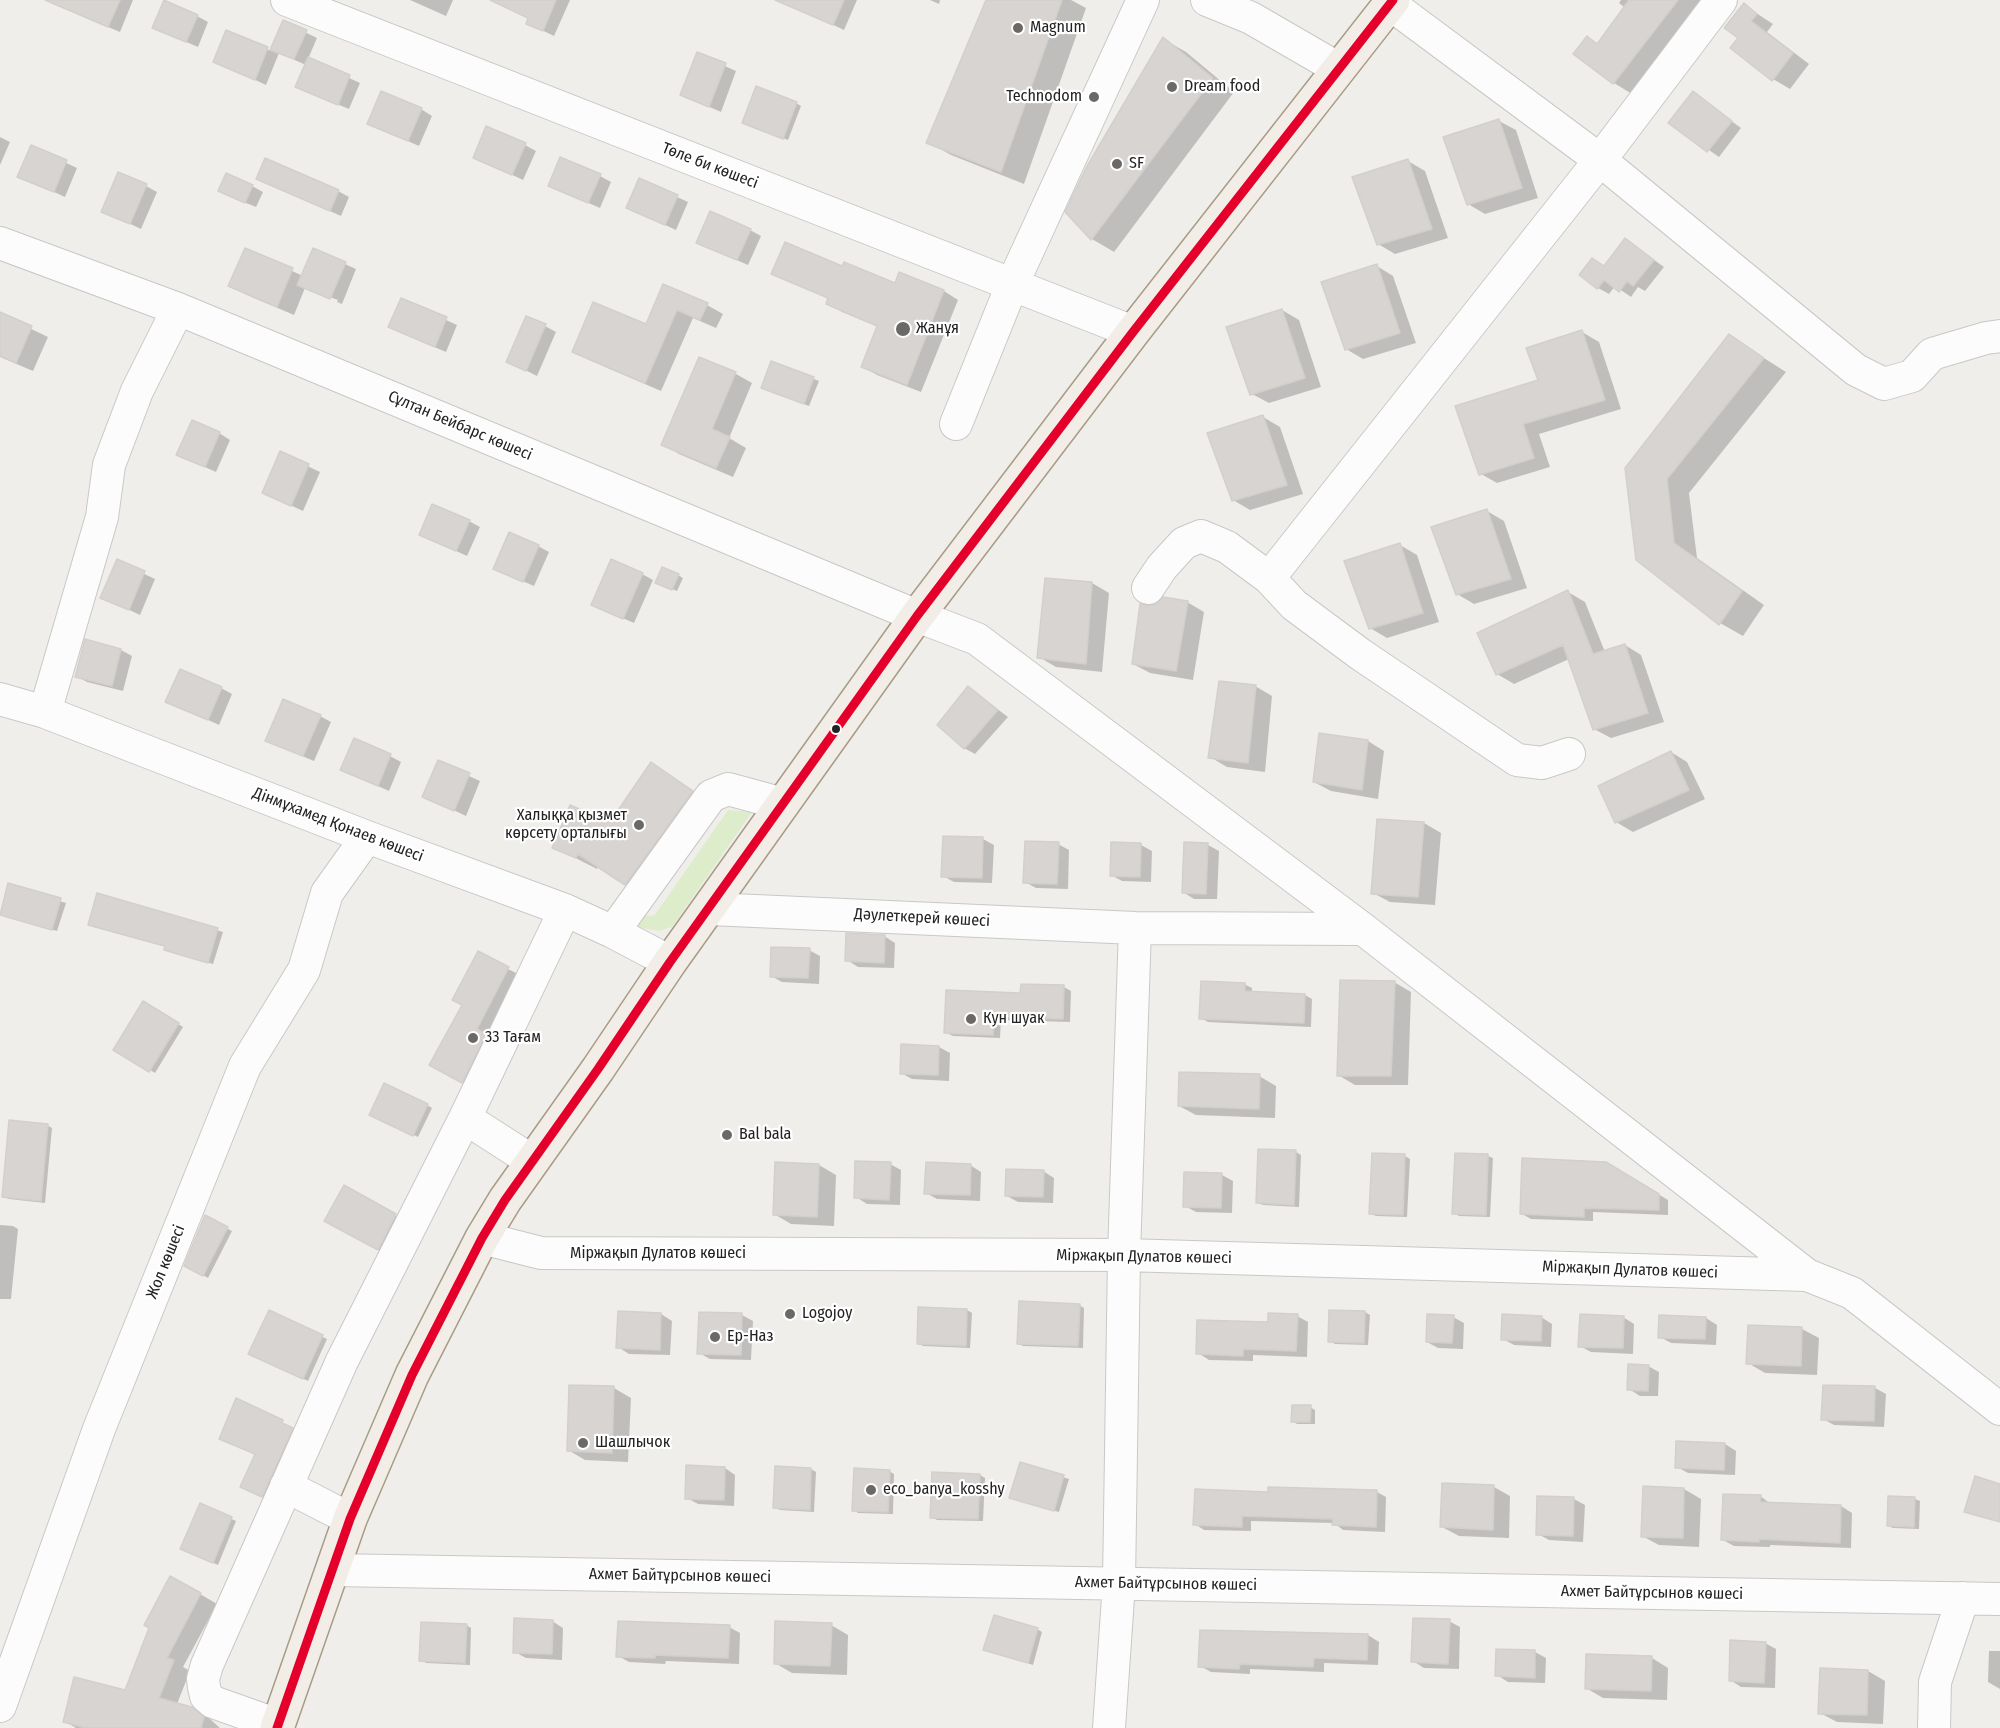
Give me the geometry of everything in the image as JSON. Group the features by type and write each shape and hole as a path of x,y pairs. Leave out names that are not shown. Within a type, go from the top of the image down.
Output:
{"main road":[{"path":"278,1727 350,1519 410,1380 482,1238 505,1200 670,962 917,616 1133,332 1391,2"}],"street":[{"name":"Төле би көшесі","path":"287,0 1133,332"},
{"path":"956,424 1012,285 1143,0"},
{"path":"1207,0 1258,9 1339,69"},
{"path":"1269,578 1600,160 1721,0"},
{"path":"1391,2 1600,160 1856,370 1884,384 1912,376 1932,354 2000,336"},
{"name":"Сұлтан Бейбарс көшесі","path":"0,243 177,309 977,639 1363,929 1807,1275"},
{"path":"45,712 102,517 109,465 137,391 177,309"},
{"path":"1148,588 1162,567 1184,543 1201,536 1227,547 1269,578 1294,606 1517,760 1542,763 1569,754"},
{"name":"Дінмұхамед Қонаев көшесі","path":"0,699 45,712 367,837 565,910 670,962"},
{"path":"613,932 711,796 728,789 783,804"},
{"name":"Жол көшесі","path":"0,1706 99,1430 245,1066 304,970 327,893 367,837"},
{"name":"Дәулеткерей көшесі","path":"710,909 1135,928 1363,929"},
{"path":"278,1727 213,1702 206,1696 203,1679 207,1665 342,1361 465,1118 565,910"},
{"path":"1109,1728 1119,1583 1124,1255 1135,928"},
{"path":"465,1118 532,1161"},
{"name":"Міржақып Дулатов көшесі","path":"482,1238 541,1253 1124,1255 1807,1275"},
{"path":"1807,1275 1852,1293 2000,1409"},
{"path":"286,1486 350,1519"},
{"name":"Ахмет Байтұрсынов көшесі","path":"332,1570 2000,1599"},
{"path":"1934,1728 1935,1682 1963,1598"}],"green space":[{"path":"728,810 752,812 672,927 659,931 630,926 637,915 654,916"}],"building":[{"path":"45,0 120,0 108,27"},
{"path":"164,0 198,15 186,42 152,28"},
{"path":"490,0 556,0 543,31 526,24 528,18"},
{"path":"775,0 844,0 833,25"},
{"path":"986,0 1062,0 1001,172 926,143"},
{"path":"1629,0 1678,0 1613,84 1573,54 1587,36 1597,44"},
{"path":"1744,3 1757,14 1751,21 1793,53 1772,81 1730,48 1738,38 1724,28"},
{"path":"283,20 307,30 294,59 270,50"},
{"path":"226,30 268,47 255,80 213,62"},
{"path":"1163,37 1213,78 1091,240 1065,212 1086,168"},
{"path":"697,52 726,63 709,107 680,95"},
{"path":"308,57 350,75 338,105 295,87"},
{"path":"756,86 797,102 783,139 742,123"},
{"path":"381,91 422,108 408,141 367,124"},
{"path":"1693,91 1732,121 1707,152 1668,123"},
{"path":"1499,119 1522,188 1467,205 1443,137"},
{"path":"486,126 526,143 512,175 473,158"},
{"path":"31,145 67,160 54,192 17,177"},
{"path":"560,157 601,174 588,203 548,186"},
{"path":"265,158 339,190 330,211 256,179"},
{"path":"1408,159 1432,229 1377,245 1352,177"},
{"path":"118,172 147,184 130,224 101,212"},
{"path":"226,173 253,185 245,203 218,191"},
{"path":"639,178 678,195 665,225 626,208"},
{"path":"710,211 751,229 737,260 696,243"},
{"path":"1625,238 1654,260 1633,286 1627,281 1619,292 1604,280 1597,289 1579,275 1592,258 1604,266"},
{"path":"785,242 842,266 844,262 895,283 899,272 944,290 907,385 861,367 877,326 826,304 828,298 771,274"},
{"path":"245,248 293,268 277,307 228,286"},
{"path":"313,248 346,262 330,299 297,285"},
{"path":"1377,264 1400,333 1345,350 1321,282"},
{"path":"663,284 708,303 700,320 677,310 645,383 572,352 593,302 646,324"},
{"path":"401,298 447,317 435,347 388,327"},
{"path":"1282,309 1305,378 1250,395 1226,327"},
{"path":"0,312 32,326 16,363 0,356"},
{"path":"526,316 546,324 526,371 506,362"},
{"path":"1582,330 1605,400 1523,424 1534,458 1479,475 1455,406 1538,380 1526,348"},
{"path":"1729,334 1764,358 1667,479 1674,543 1742,591 1719,625 1636,560 1625,468"},
{"path":"699,357 736,372 712,429 730,437 716,468 661,445"},
{"path":"771,361 814,377 804,404 761,388"},
{"path":"1263,415 1287,485 1232,501 1207,433"},
{"path":"192,420 220,432 205,467 176,455"},
{"path":"280,451 309,464 291,506 262,493"},
{"path":"432,504 470,520 456,551 419,535"},
{"path":"1487,509 1511,579 1456,595 1431,527"},
{"path":"509,532 539,545 523,582 493,569"},
{"path":"1400,543 1423,613 1369,629 1344,561"},
{"path":"117,559 145,571 129,610 100,598"},
{"path":"611,559 643,573 623,619 591,605"},
{"path":"662,567 679,574 672,590 655,583"},
{"path":"1045,578 1092,582 1086,664 1037,658"},
{"path":"1568,590 1593,654 1625,644 1648,713 1593,730 1563,645 1496,675 1477,633"},
{"path":"1163,597 1188,601 1176,671 1132,664 1140,604 1147,606 1155,604"},
{"path":"85,639 121,649 112,686 75,677"},
{"path":"180,669 222,687 208,720 165,702"},
{"path":"1219,681 1256,685 1248,763 1208,758"},
{"path":"968,686 998,710 964,749 937,725"},
{"path":"283,699 321,715 303,756 265,741"},
{"path":"1319,733 1368,740 1362,790 1313,782"},
{"path":"354,738 391,754 378,786 340,770"},
{"path":"1671,751 1689,790 1615,823 1598,786"},
{"path":"438,760 470,773 454,811 422,797"},
{"name":"Халыққа қызмет көрсету орталығы","path":"651,762 693,791 625,885 578,854 576,858 552,848 570,805 610,822"},
{"path":"1377,819 1424,822 1418,897 1371,894"},
{"path":"943,836 983,837 982,878 941,877"},
{"path":"1025,841 1059,842 1057,884 1023,883"},
{"path":"1111,842 1141,843 1140,877 1110,876"},
{"path":"1184,842 1208,843 1206,894 1182,893"},
{"path":"8,883 61,898 52,930 0,915"},
{"path":"97,893 218,928 208,963 164,950 165,946 88,925"},
{"path":"846,933 885,935 884,963 845,961"},
{"path":"771,947 810,948 808,978 770,977"},
{"path":"478,951 509,967 477,1029 486,1034 462,1083 429,1065 462,1005 452,1000"},
{"path":"1340,980 1395,981 1391,1076 1337,1076"},
{"path":"1201,981 1245,983 1245,991 1305,994 1304,1023 1199,1019"},
{"path":"1021,984 1064,985 1063,1019 994,1017 993,1035 944,1033 946,990 1020,993"},
{"path":"143,1001 179,1023 149,1072 113,1050"},
{"path":"901,1044 939,1046 938,1075 900,1074"},
{"path":"1179,1072 1260,1074 1259,1109 1178,1106"},
{"path":"384,1083 428,1104 413,1136 369,1115"},
{"path":"9,1120 48,1124 41,1201 2,1197"},
{"path":"1258,1149 1296,1150 1294,1205 1256,1203"},
{"path":"1372,1153 1405,1154 1403,1215 1369,1214"},
{"path":"1455,1153 1488,1154 1486,1215 1452,1214"},
{"path":"1522,1158 1606,1162 1659,1194 1659,1210 1584,1208 1584,1217 1520,1214"},
{"path":"855,1161 891,1162 889,1200 854,1198"},
{"path":"775,1162 819,1164 817,1217 773,1215"},
{"path":"926,1162 971,1164 970,1195 924,1194"},
{"path":"1006,1169 1044,1170 1043,1197 1005,1196"},
{"path":"1184,1172 1222,1173 1221,1208 1183,1207"},
{"path":"344,1185 396,1214 378,1250 324,1221"},
{"path":"205,1215 228,1227 203,1276 184,1266"},
{"path":"1019,1301 1080,1304 1078,1346 1017,1344"},
{"path":"918,1307 967,1309 966,1346 917,1344"},
{"path":"269,1310 323,1335 303,1379 248,1354"},
{"path":"1329,1310 1365,1311 1364,1343 1328,1342"},
{"path":"618,1311 661,1313 660,1350 616,1348"},
{"path":"699,1312 742,1313 741,1355 697,1354"},
{"path":"1268,1313 1298,1314 1296,1351 1243,1349 1243,1356 1196,1354 1197,1320 1268,1322"},
{"path":"1427,1314 1454,1315 1452,1343 1426,1342"},
{"path":"1502,1314 1542,1316 1541,1341 1501,1340"},
{"path":"1580,1314 1624,1316 1623,1348 1578,1347"},
{"path":"1659,1315 1706,1317 1705,1339 1658,1338"},
{"path":"1748,1325 1802,1327 1801,1366 1746,1364"},
{"path":"1628,1364 1649,1365 1648,1391 1627,1390"},
{"path":"569,1385 614,1386 612,1453 567,1451"},
{"path":"1823,1385 1875,1386 1874,1421 1821,1420"},
{"path":"236,1398 283,1420 282,1423 293,1428 262,1497 240,1487 255,1454 219,1439"},
{"path":"1292,1405 1311,1405 1310,1422 1291,1422"},
{"path":"1676,1441 1725,1443 1724,1470 1675,1468"},
{"path":"1020,1462 1064,1475 1054,1511 1009,1498"},
{"path":"686,1465 725,1467 724,1500 685,1499"},
{"path":"775,1466 811,1468 810,1510 773,1508"},
{"name":"eco_banya_kosshy","path":"854,1468 890,1470 888,1512 852,1511"},
{"path":"932,1472 980,1474 978,1519 930,1518"},
{"path":"1975,1476 2000,1484 2000,1522 1964,1512"},
{"path":"1442,1483 1494,1485 1493,1530 1440,1527"},
{"path":"1643,1486 1684,1488 1683,1538 1641,1537"},
{"path":"1268,1487 1377,1490 1376,1527 1332,1525 1333,1519 1242,1516 1242,1527 1193,1525 1195,1489 1268,1492"},
{"path":"1723,1494 1761,1495 1760,1502 1841,1505 1840,1543 1759,1539 1759,1542 1721,1540"},
{"path":"1537,1496 1574,1497 1573,1536 1536,1535"},
{"path":"1888,1496 1915,1497 1914,1527 1887,1526"},
{"path":"200,1503 232,1517 213,1563 180,1549"},
{"path":"170,1576 201,1593 167,1658 174,1660 159,1698 192,1707 204,1717 201,1728 86,1728 63,1722 74,1677 125,1690 149,1628 144,1625"},
{"path":"994,1615 1038,1628 1028,1663 983,1650"},
{"path":"514,1618 553,1620 552,1654 513,1653"},
{"path":"1413,1618 1450,1619 1448,1664 1411,1662"},
{"path":"618,1621 730,1625 728,1658 655,1655 655,1658 616,1657"},
{"path":"775,1621 832,1623 830,1666 774,1664"},
{"path":"421,1622 467,1624 465,1663 419,1661"},
{"path":"1200,1630 1368,1634 1367,1660 1314,1658 1313,1667 1240,1664 1239,1669 1198,1667"},
{"path":"1730,1640 1766,1642 1764,1683 1729,1681"},
{"path":"1496,1649 1535,1650 1535,1678 1495,1676"},
{"path":"1586,1654 1652,1656 1651,1691 1585,1689"},
{"path":"1820,1668 1868,1670 1867,1715 1818,1714"}],"transit line":[{"path":"277,1728 350,1519 412,1375 482,1238 505,1200 670,962 917,616 1133,332 1393,0"}],"place":[{"name":"Magnum","path":"1018,28"},
{"name":"Dream food","path":"1172,87"},
{"name":"Technodom","path":"1094,97"},
{"name":"SF","path":"1117,164"},
{"name":"Жанұя","path":"903,329"},
{"name":"Халыққа қызмет көрсету орталығы","path":"639,825"},
{"name":"Кун шуак","path":"971,1019"},
{"name":"33 Тағам","path":"473,1038"},
{"name":"Bal bala","path":"727,1135"},
{"name":"Logojoy","path":"790,1314"},
{"name":"Ер-Наз","path":"715,1337"},
{"name":"Шашлычок","path":"583,1443"},
{"name":"eco_banya_kosshy","path":"871,1490"}]}
